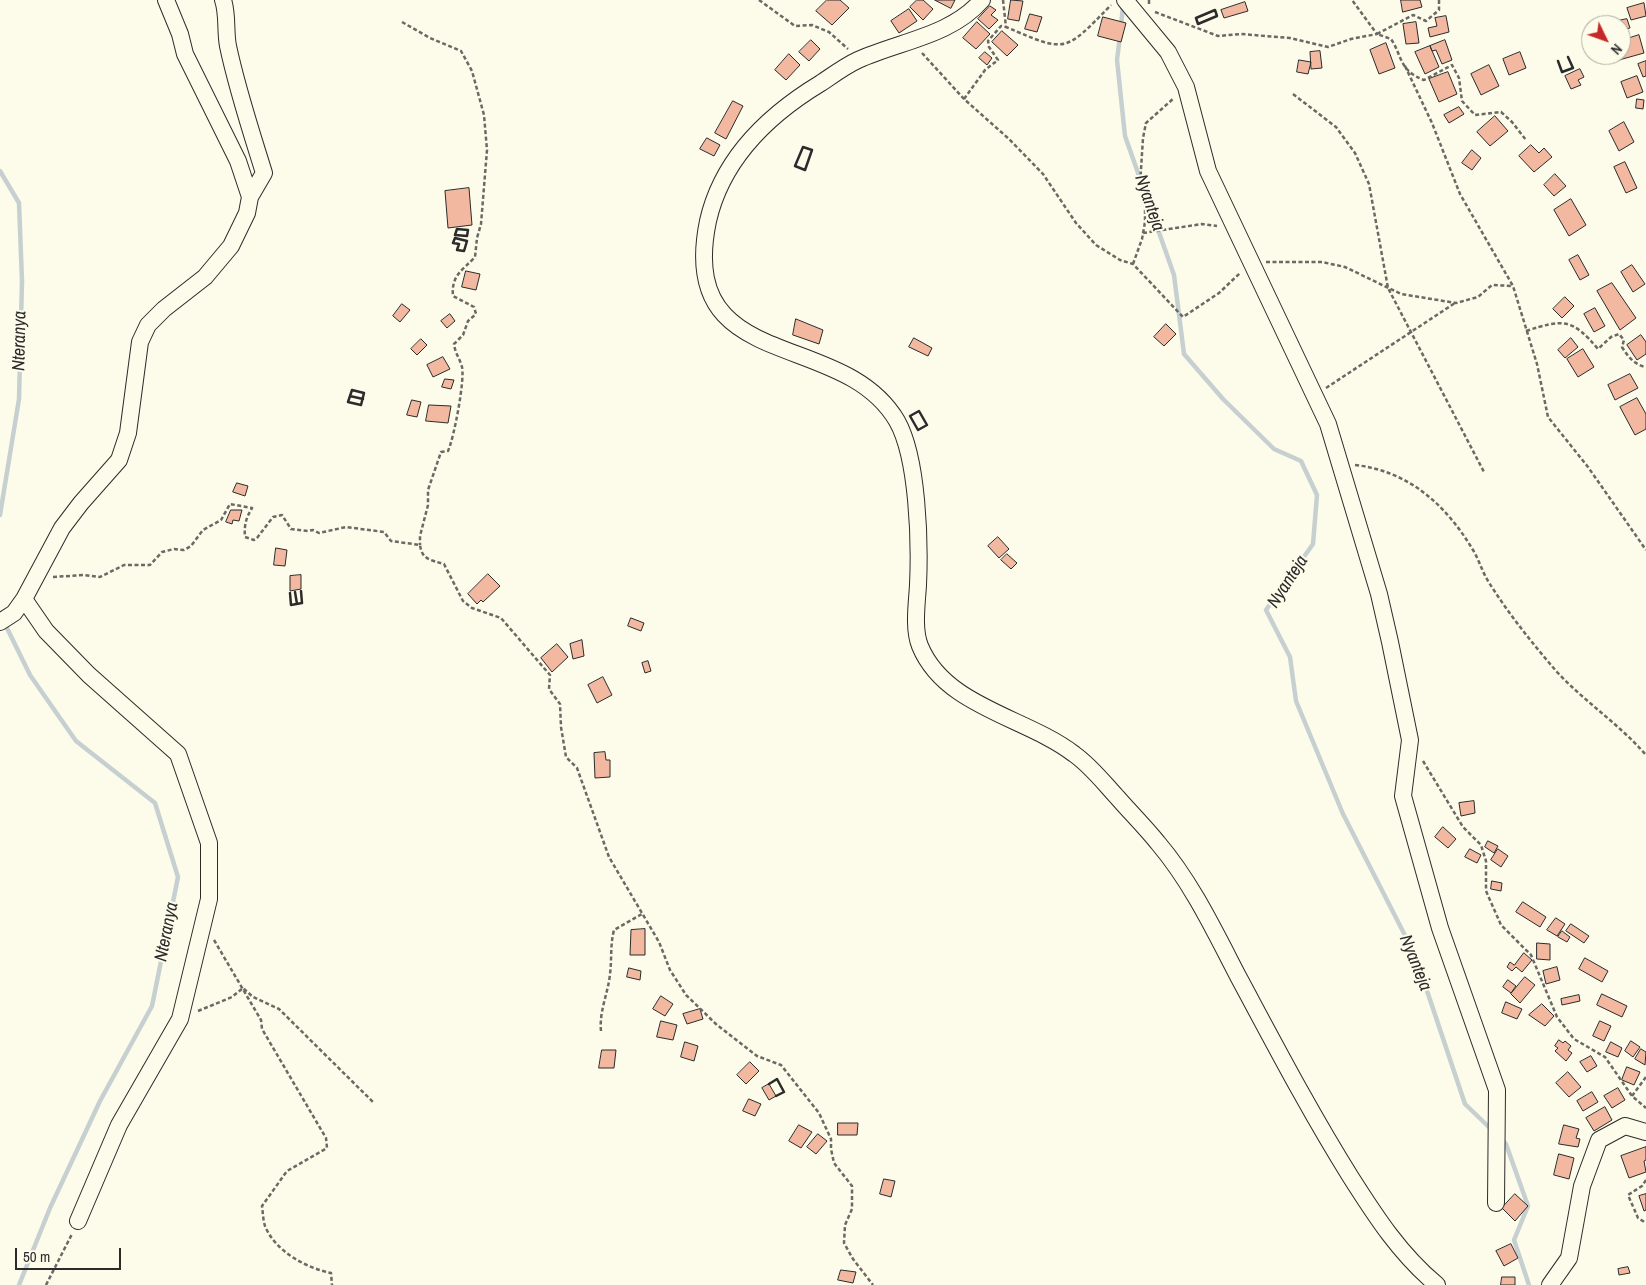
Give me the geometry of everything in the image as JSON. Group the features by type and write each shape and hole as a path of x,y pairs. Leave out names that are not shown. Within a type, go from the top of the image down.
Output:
{"street":[{"path":"166,0 180,34 185,54 230,144 250,197"},
{"path":"0,622 14,613 24,599 62,528 119,460 128,433 140,342 148,325 164,309 204,277 232,246 247,213 250,197 264,173 236,81 227,43 227,12 223,0"},
{"path":"982,0 971,13 949,26 856,61 798,97 754,134 725,173 708,220 704,262 706,286 718,310 753,337 854,379 882,402 898,424 908,452 919,546 918,642 931,665 947,683 978,702 1055,740 1080,758 1160,844 1195,896 1315,1121 1330,1145 1386,1232 1416,1268 1437,1285"},
{"path":"1123,2 1168,52 1186,87 1208,171 1328,424 1341,463 1379,594 1410,740 1404,796 1440,928 1497,1090 1496,1203"},
{"path":"24,599 46,631 89,674 178,754 209,843 209,899 200,927 180,1019 119,1125 78,1221"},
{"path":"1550,1285 1569,1258 1582,1186 1599,1140 1625,1126 1646,1132"}],"path":[{"path":"759,0 795,26 812,26 829,32 845,46 856,61"},
{"path":"1003,0 1006,27"},
{"path":"1352,0 1377,34 1391,39 1399,59 1405,66 1424,80 1452,65 1459,78 1462,101 1475,115 1501,112 1512,122 1526,140"},
{"path":"964,99 986,70 998,60 989,47 988,42 1001,26 1051,46 1062,46 1073,41 1123,2 1150,10 1218,36 1241,34 1290,38 1328,47 1351,39 1377,34 1413,15 1426,21 1439,10 1440,0"},
{"path":"402,22 430,38 461,51 472,71 484,115 487,150 481,224 477,238 476,257 459,271 452,289 453,296 474,307 476,314 468,321 463,335 454,344 462,367 459,412 454,425 453,441 448,451 441,452 428,490 428,505 420,536 421,554 426,559 444,564 463,601 472,608 501,618 550,675 549,689 560,704 566,757 577,768 609,857 658,942 670,970 686,995 718,1026 757,1056 781,1065 819,1113 831,1139 830,1149 834,1163 852,1186 852,1210 845,1225 844,1243 853,1260 873,1285"},
{"path":"911,41 964,99 1009,139 1043,174 1076,223 1096,245 1120,260 1133,264 1183,316 1219,293 1252,262 1322,262 1346,268 1402,294 1456,302"},
{"path":"1405,66 1432,123 1460,194 1512,286 1537,364 1548,417 1588,467 1646,550"},
{"path":"1133,264 1143,233 1145,203 1140,185 1143,138 1146,123 1186,87"},
{"path":"1293,94 1336,127 1355,153 1369,184 1388,288 1484,472"},
{"path":"1143,233 1202,224 1224,227 1233,225"},
{"path":"1314,396 1456,302 1478,297 1492,285 1512,286"},
{"path":"1526,331 1548,324 1567,322 1586,334 1598,349 1611,337 1619,334 1624,340 1622,347 1626,354 1640,366 1646,367"},
{"path":"1341,463 1385,471 1428,494 1458,526 1503,604 1558,672 1586,701 1629,736 1646,755"},
{"path":"51,577 84,575 100,577 124,565 150,565 162,552 174,549 184,550 191,546 203,530 221,520 230,504 252,508 246,518 244,529 245,537 254,540 273,517 282,515 291,529 319,532 346,526 384,532 391,541 420,545"},
{"path":"1410,740 1463,827 1481,845 1486,861 1486,891 1501,924 1530,954 1557,1017 1574,1039 1604,1057 1632,1096 1646,1108"},
{"path":"601,1031 600,1016 608,990 614,930 642,914"},
{"path":"200,927 213,939 243,988 247,1000 261,1020 262,1029 326,1138 327,1148 287,1171 262,1206 264,1224 272,1239 286,1252 316,1270 331,1273 332,1285"},
{"path":"180,1019 232,997 243,988"},
{"path":"243,988 253,996 279,1010 374,1103"},
{"path":"1632,1096 1646,1077"},
{"path":"1646,1180 1642,1186 1628,1195 1638,1218 1646,1222"},
{"path":"46,1285 78,1221"}],"building":[{"path":"827,0 840,0 849,8 832,25 816,11"},
{"path":"917,0 923,0 933,9 923,20 910,7"},
{"path":"935,0 955,0 951,8"},
{"path":"1011,0 1023,1 1019,21 1008,19"},
{"path":"1401,0 1420,0 1422,7 1403,12"},
{"path":"1245,2 1248,11 1224,18 1221,10"},
{"path":"1644,3 1646,16 1631,20 1631,15 1627,8"},
{"path":"990,6 996,10 991,15 998,20 989,29 978,19"},
{"path":"909,9 917,21 899,33 891,21"},
{"path":"1030,14 1042,17 1037,32 1025,29"},
{"path":"1446,16 1449,32 1430,37 1428,28 1437,26 1435,18"},
{"path":"1103,17 1126,23 1121,42 1098,36"},
{"path":"977,22 990,34 976,49 963,38"},
{"path":"1416,22 1419,43 1406,44 1403,24"},
{"path":"1002,31 1018,45 1007,56 992,42"},
{"path":"1639,35 1644,53 1631,57 1631,38"},
{"path":"811,40 820,49 809,61 799,52"},
{"path":"1445,40 1452,60 1442,64 1436,50 1432,51 1430,46"},
{"path":"1386,43 1395,68 1379,74 1370,50"},
{"path":"1430,46 1439,67 1425,74 1415,52"},
{"path":"1320,51 1322,68 1311,69 1310,52"},
{"path":"985,52 992,58 987,65 979,58"},
{"path":"1520,52 1526,68 1509,75 1503,59"},
{"path":"789,54 800,65 786,80 775,70"},
{"path":"1299,60 1311,62 1308,74 1297,72"},
{"path":"1646,61 1646,76 1643,77 1638,64"},
{"path":"1489,65 1499,86 1481,95 1471,74"},
{"path":"1580,69 1584,77 1578,80 1581,85 1571,89 1565,76"},
{"path":"1448,72 1457,94 1439,102 1429,79"},
{"path":"1637,76 1643,92 1627,98 1621,82"},
{"path":"1637,99 1644,100 1643,109 1636,108"},
{"path":"733,101 743,106 726,139 715,133"},
{"path":"1459,107 1464,114 1449,123 1444,115"},
{"path":"1495,116 1508,131 1490,146 1477,132"},
{"path":"1624,122 1634,142 1619,151 1609,131"},
{"path":"707,138 720,145 714,156 700,149"},
{"path":"1531,145 1539,153 1544,148 1552,157 1534,172 1519,156"},
{"path":"1472,150 1481,158 1472,170 1462,163"},
{"path":"1625,162 1637,188 1626,193 1614,167"},
{"path":"1555,174 1566,186 1554,196 1544,185"},
{"path":"469,188 472,225 448,228 445,191"},
{"path":"1571,199 1586,225 1569,236 1554,210"},
{"path":"1578,255 1589,275 1580,280 1569,260"},
{"path":"1632,265 1645,284 1633,292 1621,272"},
{"path":"466,271 480,274 476,290 462,287"},
{"path":"1612,283 1636,318 1620,330 1597,291"},
{"path":"1565,297 1574,306 1562,318 1553,309"},
{"path":"402,304 410,310 400,322 393,316"},
{"path":"1595,308 1605,326 1594,332 1584,314"},
{"path":"450,314 455,321 447,328 441,321"},
{"path":"796,319 823,330 819,344 793,335"},
{"path":"1166,324 1176,334 1164,346 1154,337"},
{"path":"1641,335 1646,342 1646,354 1637,360 1627,345"},
{"path":"914,338 932,348 928,356 909,347"},
{"path":"1571,338 1578,347 1565,358 1558,350"},
{"path":"421,339 427,345 417,355 411,349"},
{"path":"1583,349 1594,367 1578,377 1567,359"},
{"path":"443,357 450,369 433,377 427,365"},
{"path":"1630,374 1638,388 1615,400 1608,385"},
{"path":"445,379 454,380 451,389 442,387"},
{"path":"1637,398 1646,414 1646,429 1635,435 1620,407"},
{"path":"412,400 421,402 417,417 407,415"},
{"path":"429,405 451,406 448,423 426,421"},
{"path":"237,483 248,486 245,496 233,492"},
{"path":"231,510 242,510 239,521 233,520 232,524 226,522"},
{"path":"998,537 1009,549 999,558 988,546"},
{"path":"276,548 287,550 285,566 274,565"},
{"path":"1007,554 1017,563 1011,569 1001,560"},
{"path":"488,574 500,586 483,602 481,600 477,604 468,594"},
{"path":"301,575 301,589 290,591 290,576"},
{"path":"631,618 644,623 641,631 628,626"},
{"path":"582,640 584,656 573,659 570,644"},
{"path":"557,644 568,657 552,672 541,658"},
{"path":"648,661 651,671 645,673 642,663"},
{"path":"603,677 612,695 597,703 588,685"},
{"path":"605,752 606,760 610,760 610,777 595,778 594,753"},
{"path":"1474,801 1475,813 1461,816 1459,803"},
{"path":"1443,827 1456,839 1448,848 1435,837"},
{"path":"1488,841 1498,846 1494,853 1485,847"},
{"path":"1470,849 1481,855 1477,863 1465,857"},
{"path":"1498,849 1508,856 1501,867 1491,860"},
{"path":"1492,881 1502,883 1501,891 1491,889"},
{"path":"1523,902 1546,917 1540,927 1516,912"},
{"path":"1556,918 1565,924 1557,936 1547,930"},
{"path":"1571,924 1589,936 1584,943 1566,931"},
{"path":"645,929 645,955 630,955 631,930"},
{"path":"1562,931 1570,937 1567,942 1558,937"},
{"path":"1537,943 1550,944 1550,960 1537,959"},
{"path":"1524,953 1532,960 1522,972 1516,967 1512,971 1507,967 1510,962 1514,965"},
{"path":"1585,958 1608,971 1602,982 1579,969"},
{"path":"1557,967 1560,980 1546,984 1543,971"},
{"path":"629,968 641,971 640,980 627,977"},
{"path":"1525,977 1535,985 1520,1003 1511,994"},
{"path":"1508,980 1516,986 1511,993 1503,987"},
{"path":"1602,994 1627,1006 1622,1017 1597,1005"},
{"path":"1579,995 1580,1001 1562,1005 1561,999"},
{"path":"661,996 673,1004 665,1016 653,1009"},
{"path":"1506,1002 1522,1009 1517,1019 1502,1013"},
{"path":"1542,1004 1554,1016 1545,1026 1529,1015"},
{"path":"700,1009 703,1019 687,1024 683,1014"},
{"path":"661,1021 677,1025 673,1040 657,1037"},
{"path":"1600,1021 1611,1026 1604,1041 1593,1036"},
{"path":"1559,1040 1563,1043 1565,1041 1571,1046 1568,1050 1572,1053 1566,1061 1555,1051 1558,1048 1555,1046"},
{"path":"1631,1041 1640,1047 1633,1057 1625,1051"},
{"path":"685,1042 698,1046 694,1061 681,1057"},
{"path":"1611,1042 1622,1048 1618,1057 1606,1052"},
{"path":"1641,1049 1646,1052 1645,1065 1635,1059"},
{"path":"602,1050 616,1050 614,1068 599,1068"},
{"path":"1591,1056 1597,1066 1587,1072 1580,1062"},
{"path":"750,1062 759,1071 746,1084 737,1075"},
{"path":"1627,1067 1640,1072 1634,1085 1622,1080"},
{"path":"1568,1072 1581,1087 1569,1097 1556,1083"},
{"path":"769,1084 776,1096 769,1100 762,1088"},
{"path":"1618,1088 1625,1100 1612,1108 1604,1096"},
{"path":"1592,1092 1598,1102 1583,1111 1577,1101"},
{"path":"749,1099 761,1104 755,1116 743,1111"},
{"path":"1605,1107 1612,1120 1594,1131 1586,1118"},
{"path":"838,1123 858,1123 857,1135 838,1135"},
{"path":"799,1125 812,1132 801,1148 789,1141"},
{"path":"1564,1125 1579,1129 1576,1138 1580,1139 1578,1147 1559,1144"},
{"path":"818,1134 827,1141 816,1154 807,1147"},
{"path":"1646,1147 1646,1160 1644,1161 1646,1172 1629,1178 1621,1156"},
{"path":"1559,1154 1574,1158 1569,1179 1554,1175"},
{"path":"884,1179 895,1181 891,1197 880,1194"},
{"path":"1515,1194 1528,1206 1515,1221 1502,1208"},
{"path":"1646,1194 1646,1210 1644,1211 1639,1196"},
{"path":"1511,1244 1518,1258 1504,1266 1496,1251"},
{"path":"1628,1267 1630,1273 1619,1275 1618,1269"},
{"path":"841,1270 856,1272 853,1283 838,1280"},
{"path":"1502,1277 1515,1277 1515,1285 1501,1285"}],"waterway":[{"name":"Nyanteja","path":"1121,26 1123,6"},
{"name":"Nyanteja","path":"1120,36 1117,60 1125,136 1174,275 1184,354 1223,399 1274,449 1301,461 1317,495 1313,544 1266,610 1290,657 1296,701 1343,814 1415,955 1465,1104 1493,1131"},
{"name":"Nteranya","path":"0,171 19,203 22,281 19,399 0,515"},
{"name":"Nteranya","path":"5,624 30,675 76,741 155,803 178,877 152,1006 100,1101 50,1208 19,1285"},
{"name":"Nyanteja","path":"1500,1138 1506,1144 1528,1206 1514,1240 1529,1285"}],"wall":[{"path":"1215,10 1217,16 1198,24 1196,18 1215,10"},
{"path":"1558,61 1562,72 1573,68 1568,57"},
{"path":"803,147 812,150 805,170 795,166 803,147"},
{"path":"457,229 468,230 467,236 455,235 457,229"},
{"path":"455,238 467,241 464,251 457,250 459,244 453,243 455,238"},
{"path":"352,390 364,393 361,405 348,402 352,390"},
{"path":"350,396 363,399"},
{"path":"919,411 927,425 918,430 910,416 919,411"},
{"path":"290,593 291,605 302,603 301,591"},
{"path":"295,592 297,604"},
{"path":"769,1084 777,1079 784,1092 776,1096"}]}
